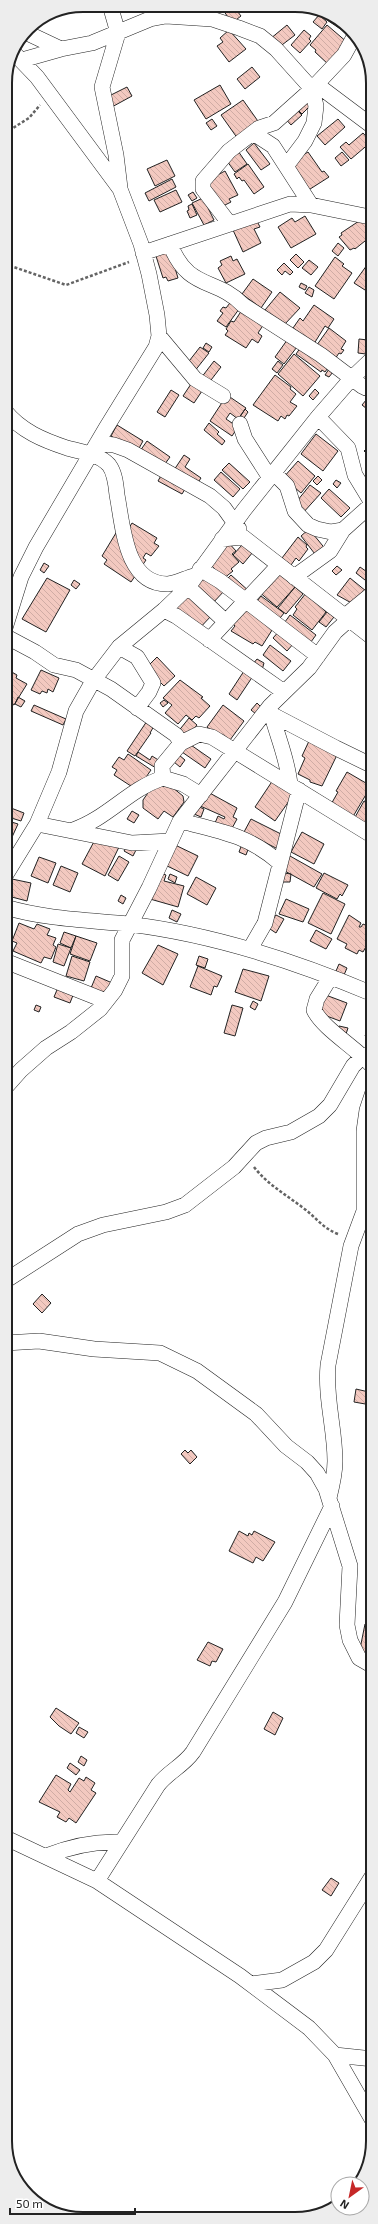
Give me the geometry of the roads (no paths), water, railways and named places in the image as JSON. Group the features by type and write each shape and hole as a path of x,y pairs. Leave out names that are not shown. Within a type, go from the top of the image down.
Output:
{"street":[{"path":"12,607 23,573 94,449 156,347 159,336 157,315 144,254 120,189 116,155 102,87 118,33 112,12"},
{"path":"17,56 92,43 150,19 166,16 199,17 226,23 260,36 276,49 314,86 366,122"},
{"path":"31,35 61,49"},
{"path":"229,223 203,189 202,185 229,151 253,133 274,123 314,86 344,55 352,41"},
{"path":"17,56 53,98 120,189"},
{"path":"287,165 305,140 314,124 316,106 314,86"},
{"path":"253,133 273,146 287,165 311,205"},
{"path":"144,254 229,223 290,204 311,205 366,216"},
{"path":"170,244 180,264 189,274 203,283 234,296 243,305 321,355 351,379 366,388"},
{"path":"159,336 195,379 223,396"},
{"path":"12,865 37,824 59,772 76,711 93,681 119,647 164,610 194,577 235,522 318,417 351,379 366,365"},
{"path":"318,417 348,448 355,476 366,494"},
{"path":"12,418 23,428 38,437 94,449 114,445 128,450 158,465 210,496 224,508 235,522 243,537 278,566 366,633"},
{"path":"240,424 246,439 272,476 287,486 293,508 308,525 331,532 343,530"},
{"path":"94,449 109,465 114,477 127,546 134,565 146,577 157,583 170,584 194,577 245,600 318,656"},
{"path":"294,577 330,551 343,530 366,509"},
{"path":"222,539 243,537"},
{"path":"209,640 278,566"},
{"path":"12,578 23,573"},
{"path":"194,577 226,622"},
{"path":"12,1080 46,1048 85,1022 106,1001 122,976 122,940 149,888 180,821 284,692 309,668 340,627 366,600"},
{"path":"164,610 176,616 284,692"},
{"path":"348,619 366,615"},
{"path":"12,640 35,652 54,665 76,670 93,681 111,689 176,735 181,743"},
{"path":"119,647 137,657 153,683 149,692 137,708"},
{"path":"250,949 265,923 280,863 294,787 278,742 271,710"},
{"path":"271,710 336,748 366,763"},
{"path":"163,778 162,766 181,743 199,734 206,734 366,832"},
{"path":"265,769 278,742"},
{"path":"73,830 98,820 122,800 163,778 183,784 201,795"},
{"path":"180,821 247,840 262,848 280,863"},
{"path":"37,824 56,829 73,830 139,844 170,841"},
{"path":"12,909 24,912 129,924 226,942 250,949 366,991"},
{"path":"12,964 106,1001"},
{"path":"330,978 317,999 314,1010 327,1025 366,1056"},
{"path":"12,1276 78,1234 103,1225 166,1212 185,1205 234,1167 261,1140 291,1132 322,1113 336,1096 347,1072 366,1061"},
{"path":"97,1881 120,1842 164,1777 186,1762 193,1752 285,1602 331,1502 335,1460 326,1384 328,1365 352,1239 360,1226 364,1211 364,1131 366,1117"},
{"path":"12,1343 39,1341 94,1349 160,1353 170,1356 196,1371 256,1414 286,1446 307,1462 317,1473 331,1502 350,1566 347,1625 350,1640 359,1658 366,1662"},
{"path":"12,1841 97,1881 251,1984 309,2028 335,2056 366,2109"},
{"path":"46,1856 68,1847 91,1842 120,1842"},
{"path":"251,1984 282,1980 314,1962 326,1950 366,1886"},
{"path":"335,2056 366,2058"}]}
